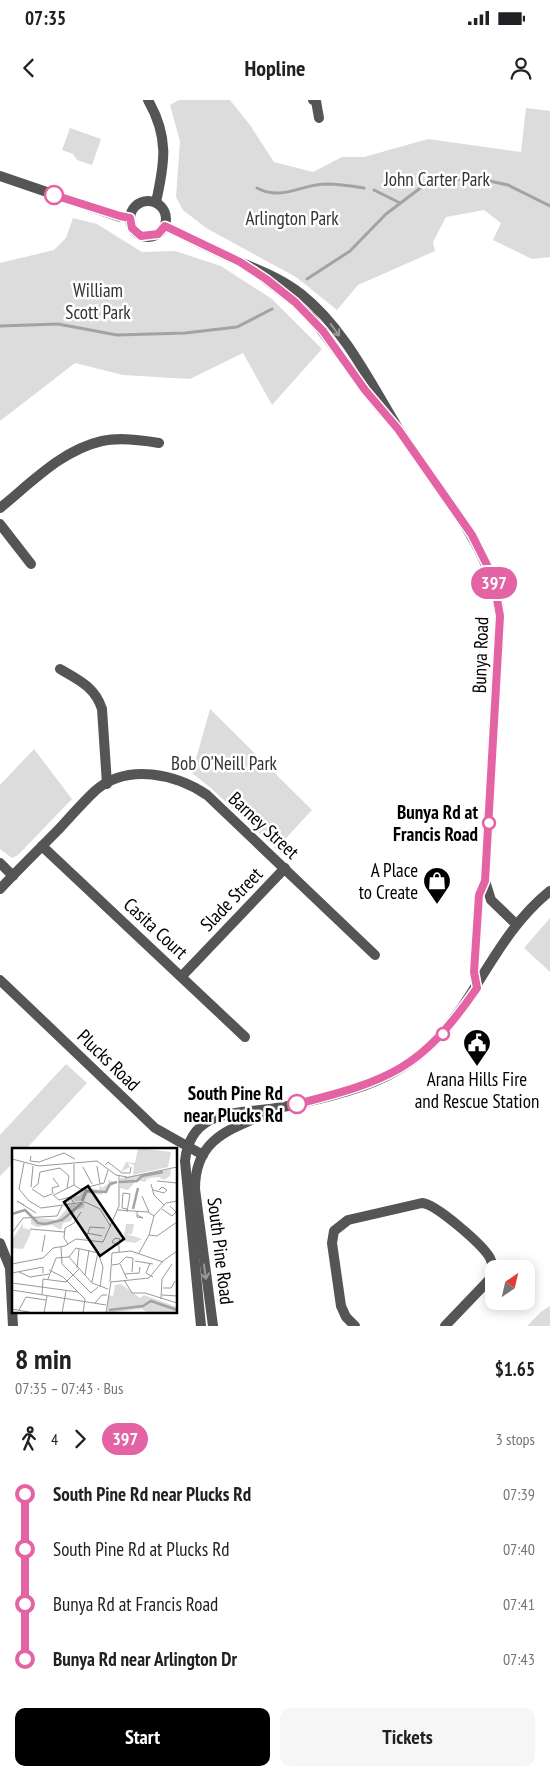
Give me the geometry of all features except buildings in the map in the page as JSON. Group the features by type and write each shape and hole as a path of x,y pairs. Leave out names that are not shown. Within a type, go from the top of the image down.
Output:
{"street":[{"path":"148,100 157,116 165,155 156,202"},
{"path":"316,100 319,118"},
{"path":"0,176 111,214 130,218"},
{"path":"150,200 156,202 164,209 165,226 158,234 141,236 132,228 130,218 134,206 150,200"},
{"name":"Bunya Road","path":"165,226 240,262 269,273 301,294 319,311 372,382 398,429 472,535 493,577 500,616 485,881 479,895 474,972 477,988"},
{"path":"0,508 56,462 71,453 102,441 135,439 159,443"},
{"path":"0,524 31,564"},
{"path":"60,669 83,682 99,698 102,709 107,784"},
{"name":"Barney Street","path":"0,890 97,789 139,774 176,779 191,785 207,795 375,955"},
{"name":"Casita Court","path":"42,846 245,1037"},
{"path":"0,863 13,876"},
{"name":"Slade Street","path":"182,976 285,868"},
{"name":"Bunya Road","path":"485,881 491,900 516,924"},
{"name":"South Pine Road","path":"213,1326 195,1189 196,1174 203,1155 211,1142 225,1131 280,1108 354,1089 374,1082 408,1064 438,1039 454,1021 477,988 516,924 550,891"},
{"name":"Plucks Road","path":"0,980 155,1128 203,1155"},
{"name":"South Pine Road","path":"201,1326 185,1169 187,1147 198,1129 216,1118 242,1111 280,1108"},
{"path":"355,1326 346,1317 341,1306 332,1243 334,1231 348,1220 422,1202 442,1212 486,1254 493,1266 493,1272 489,1280 445,1326"},
{"path":"1,1249 11,1278 12,1302"}],"green space":[{"path":"179,100 230,100 250,125 274,162 313,172 342,157 364,157 428,139 521,152 526,108 550,111 550,257 532,259 493,240 501,223 484,210 446,217 433,242 435,251 358,285 337,310 296,277 206,228 183,210 176,197 180,141 170,105"},
{"path":"70,128 101,139 92,165 77,160 73,154 62,150"},
{"name":"William Scott Park","path":"73,218 97,224 142,252 175,251 221,266 272,299 322,349 272,405 243,353 190,379 123,375 75,363 0,421 0,263 54,250 66,238"},
{"name":"Bob O'Neill Park","path":"210,709 312,810 276,849 211,788 192,773"},
{"path":"34,749 72,799 18,855 12,858 0,849 0,785"},
{"path":"550,918 550,972 524,948"},
{"path":"66,1064 87,1083 27,1148 12,1148 12,1164 0,1176 0,1135"},
{"path":"550,1306 550,1326 527,1326 542,1311"}],"waterway":[{"path":"307,279 350,251 386,214 423,186 471,177 508,185 550,206"},
{"path":"257,188 275,193 325,184 364,188"},
{"path":"374,190 400,203"},
{"path":"0,326 58,324 117,335 185,333 237,327 272,309"}],"bus line":[{"name":"397","path":"54,195 130,218 132,228 141,236 147,237 158,234 165,226 240,262 266,279 295,302 323,331 365,390 398,429 472,535 493,577 500,616 485,881 479,895 474,972 477,988 454,1021 415,1060 374,1082 297,1104"}],"place":[{"name":"Bunya Rd at Francis Road","path":"489,823"},
{"name":"A Place to Create","path":"437,905"},
{"name":"Arana Hills Fire and Rescue Station","path":"477,1067"},
{"name":"South Pine Rd near Plucks Rd","path":"297,1104"}],"park label":[{"name":"John Carter Park","path":"437,179"},
{"name":"Arlington Park","path":"292,218"}]}
